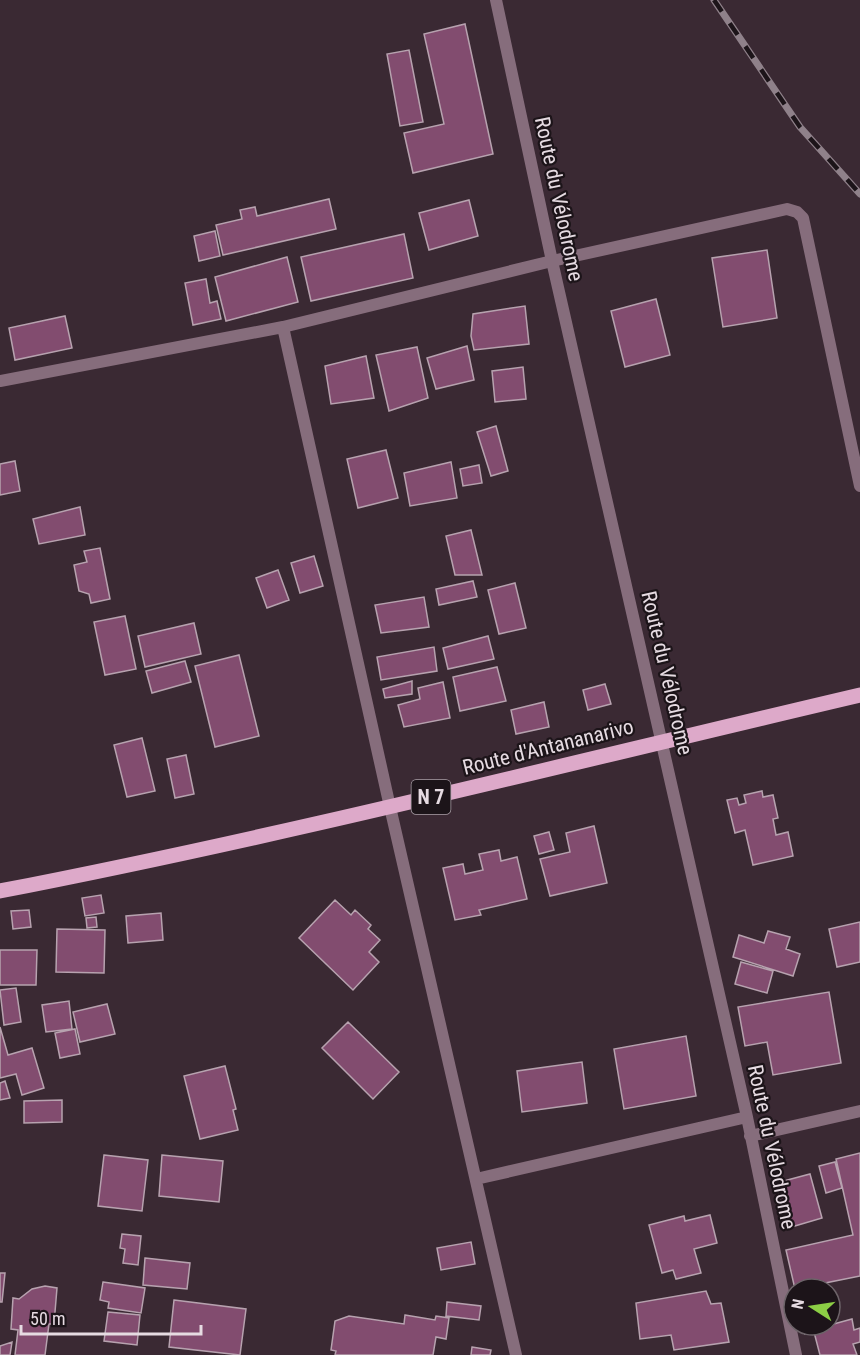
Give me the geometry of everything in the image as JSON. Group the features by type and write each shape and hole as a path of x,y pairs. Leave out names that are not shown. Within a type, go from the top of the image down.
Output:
{"main road":[{"name":"Route d'Antananarivo","path":"0,891 119,868 390,807 860,696"}],"street":[{"name":"Route du Vélodrome","path":"496,0 552,261 747,1117 796,1355"},
{"path":"0,381 283,327 552,261 787,209 797,212 803,218 860,486"},
{"path":"283,327 516,1355"},
{"path":"750,1136 860,1111"},
{"path":"476,1179 747,1117"}],"building":[{"path":"465,24 493,154 413,173 404,133 444,124 424,34"},
{"path":"409,50 423,122 400,126 387,54"},
{"path":"329,199 336,229 223,255 216,225 242,219 240,210 255,207 257,216"},
{"path":"469,200 478,236 429,250 419,213"},
{"path":"215,231 220,256 199,261 194,236"},
{"path":"404,234 413,278 311,301 301,257"},
{"path":"767,250 777,318 723,327 712,258"},
{"path":"287,257 298,302 226,321 215,277"},
{"path":"206,279 210,303 217,301 221,319 193,325 185,283"},
{"path":"656,299 670,355 625,367 611,311"},
{"path":"525,306 529,344 474,350 471,336 473,314"},
{"path":"65,316 72,348 15,360 9,328"},
{"path":"467,346 474,380 436,389 427,358"},
{"path":"417,347 428,398 389,411 376,355"},
{"path":"366,356 374,398 331,404 325,366"},
{"path":"523,367 526,399 495,402 492,371"},
{"path":"496,426 508,471 491,476 477,432"},
{"path":"386,450 398,498 358,508 347,459"},
{"path":"15,461 20,491 0,495 0,464"},
{"path":"451,462 457,498 410,506 404,473"},
{"path":"479,465 482,483 463,486 460,469"},
{"path":"80,507 85,535 39,544 33,519"},
{"path":"471,530 482,575 455,575 446,536"},
{"path":"100,548 110,599 91,603 89,594 79,591 74,565 87,562 84,551"},
{"path":"314,556 323,586 300,593 291,563"},
{"path":"278,570 289,600 267,608 256,578"},
{"path":"473,581 477,597 439,605 436,589"},
{"path":"515,583 526,628 499,634 488,590"},
{"path":"424,597 429,627 381,633 375,605"},
{"path":"125,616 136,669 105,675 94,622"},
{"path":"194,623 201,654 145,667 138,636"},
{"path":"488,636 494,659 448,669 443,648"},
{"path":"434,647 437,671 381,680 377,657"},
{"path":"239,655 259,736 215,747 195,666"},
{"path":"185,661 191,682 152,693 146,671"},
{"path":"497,667 506,701 460,711 453,677"},
{"path":"412,681 412,694 385,698 383,689"},
{"path":"443,682 450,718 404,727 398,705 420,699 418,688"},
{"path":"605,684 611,704 588,710 583,690"},
{"path":"544,702 549,727 516,734 511,710"},
{"path":"142,738 155,791 127,797 114,745"},
{"path":"186,755 194,794 175,798 167,759"},
{"path":"762,791 763,797 773,795 778,818 773,819 776,835 788,832 793,856 753,865 745,830 735,833 727,800 737,798 739,805 746,803 744,795"},
{"path":"594,826 607,883 550,896 540,859 570,852 566,833"},
{"path":"549,832 554,850 539,854 534,836"},
{"path":"499,850 501,861 517,857 527,899 479,910 481,915 455,920 443,868 463,864 465,874 483,870 479,854"},
{"path":"101,895 104,913 85,916 82,898"},
{"path":"335,900 351,915 355,910 371,925 368,929 380,940 369,952 379,962 353,990 299,938"},
{"path":"29,910 31,927 13,929 11,911"},
{"path":"161,913 163,940 128,943 126,916"},
{"path":"96,917 97,927 87,928 86,918"},
{"path":"860,922 860,962 837,967 829,929"},
{"path":"57,929 105,930 104,973 56,972"},
{"path":"768,931 790,937 786,949 800,954 793,976 733,957 739,935 764,943"},
{"path":"0,950 37,950 36,985 0,985"},
{"path":"741,962 773,971 767,993 735,984"},
{"path":"16,988 21,1022 4,1025 0,990"},
{"path":"829,992 841,1063 773,1075 767,1042 745,1046 738,1007"},
{"path":"69,1001 72,1029 46,1032 42,1005"},
{"path":"107,1004 115,1034 80,1042 73,1012"},
{"path":"348,1022 399,1072 373,1099 322,1048"},
{"path":"0,1027 8,1055 32,1048 44,1088 22,1095 16,1074 0,1078"},
{"path":"75,1029 80,1054 60,1058 55,1033"},
{"path":"686,1036 696,1096 624,1109 614,1049"},
{"path":"582,1062 587,1103 522,1112 517,1071"},
{"path":"225,1066 236,1109 233,1110 238,1130 200,1139 184,1076"},
{"path":"5,1081 10,1098 0,1100 0,1083"},
{"path":"62,1100 62,1122 24,1123 24,1101"},
{"path":"860,1153 860,1276 842,1280 842,1277 792,1277 786,1250 853,1235 836,1159"},
{"path":"104,1155 148,1160 142,1211 98,1206"},
{"path":"162,1155 223,1161 219,1202 159,1196"},
{"path":"835,1162 842,1188 826,1193 819,1166"},
{"path":"810,1174 822,1218 788,1228 776,1183"},
{"path":"710,1215 717,1243 694,1249 701,1273 676,1279 673,1270 662,1273 649,1225 684,1216 685,1221"},
{"path":"122,1234 141,1236 138,1265 123,1263 125,1249 120,1248"},
{"path":"471,1242 475,1264 441,1270 437,1248"},
{"path":"145,1258 190,1263 187,1289 143,1285"},
{"path":"0,1273 5,1273 2,1302 0,1302"},
{"path":"103,1282 145,1288 141,1313 108,1308 109,1302 100,1300"},
{"path":"45,1286 57,1288 54,1324 49,1324 45,1355 15,1355 18,1330 11,1329 13,1298 19,1299 32,1289"},
{"path":"706,1291 711,1304 721,1303 729,1342 674,1350 671,1335 640,1339 636,1303"},
{"path":"174,1300 246,1309 240,1355 169,1347"},
{"path":"447,1302 481,1306 479,1320 446,1316"},
{"path":"108,1312 140,1315 137,1345 104,1341"},
{"path":"405,1315 435,1320 436,1316 449,1318 446,1339 436,1337 433,1355 335,1355 336,1351 331,1350 335,1321 349,1316 404,1324"},
{"path":"852,1319 854,1330 860,1328 860,1342 853,1344 857,1355 820,1355 815,1337 842,1337 842,1322"},
{"path":"12,1342 10,1355 0,1355 0,1346"},
{"path":"472,1347 491,1350 490,1355 471,1355"}],"railway":[{"path":"714,0 800,127 860,194"}]}
